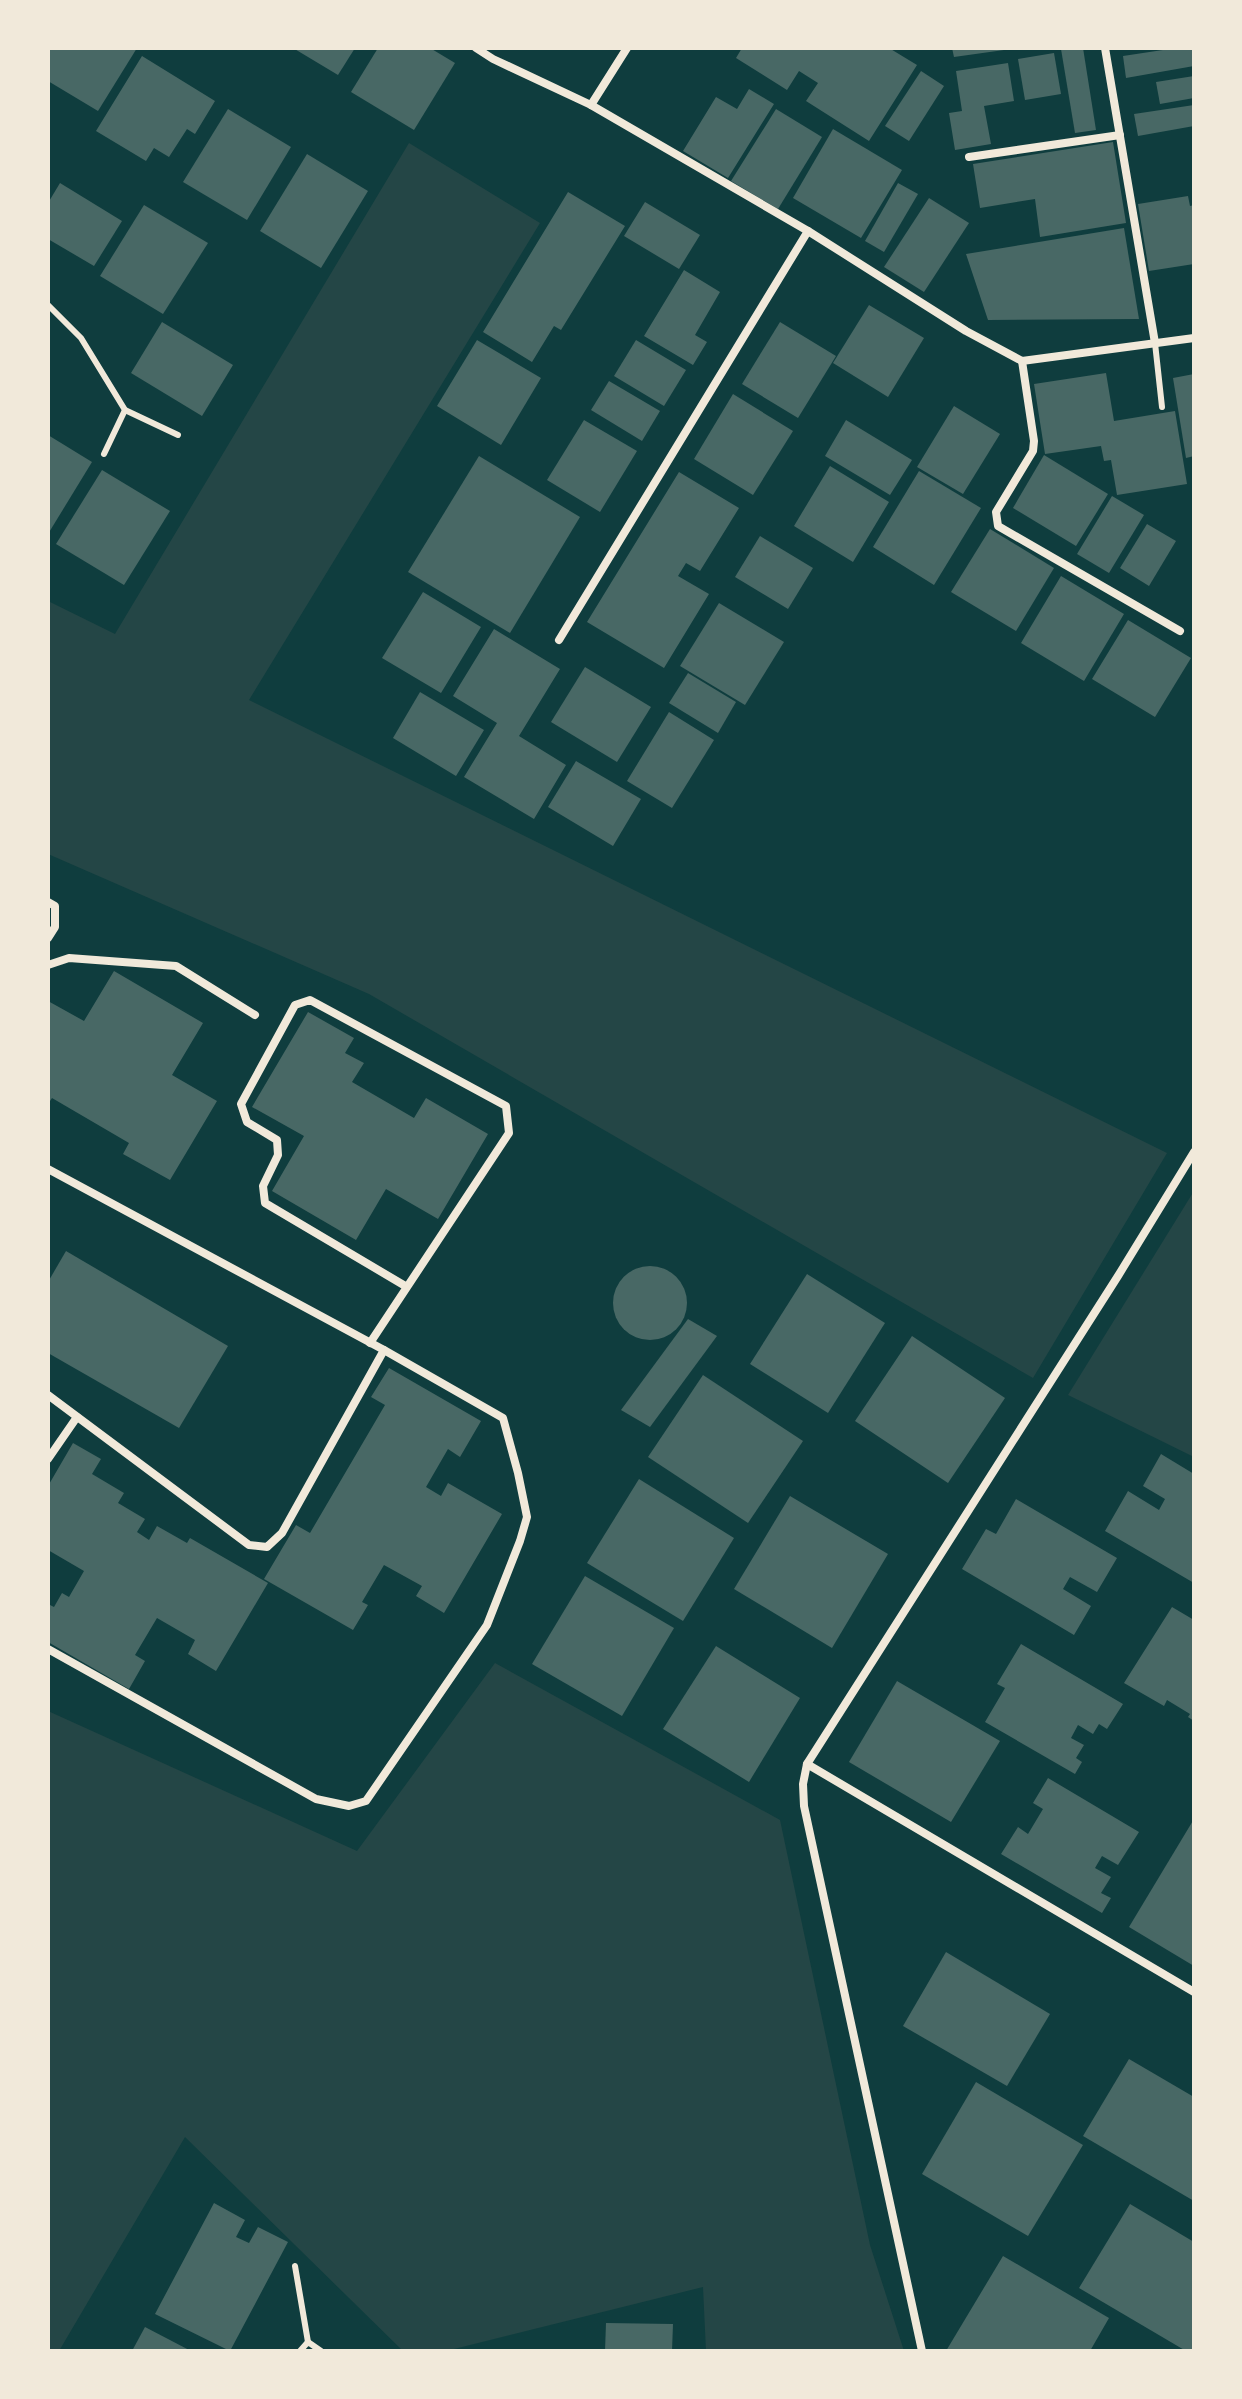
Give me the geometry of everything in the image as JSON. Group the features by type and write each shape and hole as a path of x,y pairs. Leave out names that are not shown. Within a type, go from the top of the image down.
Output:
{"street":[{"path":"476,48 591,105 808,231 966,331 1022,361 1194,338"},
{"path":"591,105 627,48"},
{"path":"1105,48 1155,343"},
{"path":"969,157 1120,135"},
{"path":"559,640 808,231"},
{"path":"1022,361 1033,451 996,512 998,526 1180,631"},
{"path":"48,902 55,906 55,927 48,938"},
{"path":"48,965 69,958 176,966 255,1015"},
{"path":"370,1343 509,1133 506,1106 310,1000 295,1005 241,1104 247,1122 277,1140 278,1155 263,1186 265,1203 407,1287"},
{"path":"922,2351 804,1806 803,1784 807,1764 1194,1152"},
{"path":"48,1169 384,1350 503,1418 527,1517 487,1625 366,1801 349,1806 316,1799 48,1649"},
{"path":"48,1395 249,1545 267,1547 282,1533 384,1350"},
{"path":"48,1459 77,1417"},
{"path":"807,1764 1194,1992"}],"lane":[{"path":"48,305 81,338 125,410 178,435"},
{"path":"1155,343 1162,407"},
{"path":"104,454 125,410"},
{"path":"295,2266 308,2342 321,2351"},
{"path":"300,2351 308,2342"}],"shaded area":[{"path":"409,143 540,223 249,700 1167,1153 1033,1378 369,994 48,854 48,601 115,634"},
{"path":"1194,1191 1194,1457 1068,1395"},
{"path":"495,1663 780,1820 870,2245 904,2351 706,2351 703,2287 446,2351 403,2351 185,2137 59,2351 48,2351 48,1711 357,1851"}],"building":[{"path":"48,48 137,48 98,111 48,81"},
{"path":"293,48 355,48 338,75"},
{"path":"378,48 430,48 455,63 414,130 351,92"},
{"path":"742,48 889,48 917,65 869,141 806,101 818,83 799,71 787,90 736,58"},
{"path":"952,48 1004,48 1004,50 954,57"},
{"path":"1083,48 1096,130 1075,133 1061,49"},
{"path":"1192,48 1194,66 1126,78 1123,56"},
{"path":"1054,53 1061,94 1025,100 1018,59"},
{"path":"142,56 215,101 195,134 187,129 169,157 154,148 146,161 96,131"},
{"path":"1008,63 1014,101 984,106 991,144 955,150 949,113 962,111 956,71"},
{"path":"921,71 944,86 909,141 885,126"},
{"path":"1194,76 1194,98 1160,104 1156,82"},
{"path":"749,89 774,104 728,178 683,151 716,97 737,109"},
{"path":"1194,105 1194,126 1138,136 1134,114"},
{"path":"228,109 291,147 247,220 183,182"},
{"path":"776,109 822,137 778,209 731,181"},
{"path":"833,129 902,170 861,238 793,198"},
{"path":"1113,142 1126,223 1040,237 1035,199 980,208 973,164"},
{"path":"307,154 368,191 321,268 260,231"},
{"path":"60,183 122,221 94,266 48,239 48,203"},
{"path":"898,183 918,194 884,252 865,241"},
{"path":"568,192 625,226 561,330 554,326 532,362 483,332"},
{"path":"1188,196 1190,206 1194,205 1194,264 1149,271 1138,204"},
{"path":"929,198 969,223 924,292 884,267"},
{"path":"645,202 700,235 679,269 624,236"},
{"path":"144,205 208,243 163,314 100,276"},
{"path":"1124,228 1139,319 988,320 966,254"},
{"path":"684,270 720,292 695,335 707,342 693,365 644,336"},
{"path":"869,305 924,338 888,397 833,363"},
{"path":"162,322 233,365 202,416 131,373"},
{"path":"780,322 836,356 798,418 742,384"},
{"path":"477,340 541,378 501,445 437,406"},
{"path":"636,340 686,370 664,406 614,376"},
{"path":"1106,373 1114,421 1175,411 1187,484 1117,495 1111,460 1104,461 1101,446 1045,454 1034,384"},
{"path":"1194,374 1194,456 1186,458 1173,378"},
{"path":"609,381 660,411 642,441 591,410"},
{"path":"733,394 793,431 753,495 694,459"},
{"path":"954,406 1000,434 963,494 917,467"},
{"path":"584,420 637,451 600,512 547,480"},
{"path":"846,420 912,460 890,495 825,456"},
{"path":"48,435 92,462 48,534"},
{"path":"1044,455 1108,494 1076,546 1013,508"},
{"path":"479,456 580,517 510,633 408,572"},
{"path":"830,466 889,502 853,562 794,526"},
{"path":"102,470 170,511 124,585 56,544"},
{"path":"919,471 981,508 934,585 873,547"},
{"path":"679,472 739,508 700,571 686,563 678,576 709,594 664,668 587,622"},
{"path":"1112,496 1144,515 1109,573 1077,554"},
{"path":"1147,524 1176,541 1149,586 1120,568"},
{"path":"990,529 1054,568 1016,631 951,592"},
{"path":"760,536 813,568 788,609 735,577"},
{"path":"1061,576 1124,614 1084,681 1021,643"},
{"path":"423,592 481,627 441,693 382,658"},
{"path":"719,603 784,642 745,705 680,666"},
{"path":"1128,620 1191,658 1155,717 1092,679"},
{"path":"494,629 560,669 519,736 566,765 534,819 464,777 497,723 453,696"},
{"path":"585,667 651,707 617,762 551,722"},
{"path":"688,673 736,702 718,733 669,703"},
{"path":"420,692 484,730 456,776 393,738"},
{"path":"669,712 714,740 672,808 627,781"},
{"path":"576,761 641,799 613,846 548,807"},
{"path":"114,971 203,1023 172,1075 217,1101 170,1180 123,1154 129,1143 52,1098 48,1104 48,1001 84,1021"},
{"path":"308,1012 354,1038 345,1053 364,1063 352,1082 414,1118 426,1098 488,1134 438,1219 386,1189 356,1240 272,1191 304,1136 252,1107"},
{"path":"66,1251 228,1346 179,1428 48,1353 48,1282"},
{"path":"650,1266 664,1269 676,1277 684,1289 687,1303 684,1317 676,1329 664,1337 650,1340 636,1337 624,1329 616,1317 613,1303 616,1289 624,1277 636,1269"},
{"path":"807,1274 885,1323 828,1413 750,1364"},
{"path":"688,1319 717,1336 650,1427 621,1410"},
{"path":"912,1336 1005,1398 948,1483 855,1421"},
{"path":"389,1368 481,1421 460,1457 448,1449 426,1487 441,1496 448,1483 502,1514 444,1613 416,1596 422,1586 384,1565 362,1602 368,1605 353,1630 264,1579 296,1525 310,1533 385,1405 371,1397"},
{"path":"703,1375 803,1441 748,1523 648,1457"},
{"path":"73,1443 101,1459 92,1474 124,1493 118,1503 145,1519 137,1532 149,1540 157,1526 187,1543 190,1538 268,1583 216,1671 188,1654 195,1640 157,1618 135,1655 145,1661 129,1689 48,1642 48,1604 54,1607 62,1593 69,1597 84,1571 48,1550 48,1486"},
{"path":"1161,1454 1194,1474 1194,1583 1105,1531 1128,1491 1159,1510 1165,1499 1143,1486"},
{"path":"639,1479 734,1538 683,1621 587,1563"},
{"path":"790,1496 888,1554 832,1648 734,1589"},
{"path":"1016,1499 1117,1558 1097,1592 1070,1577 1063,1589 1091,1606 1074,1635 962,1569 986,1529 996,1534"},
{"path":"585,1576 674,1628 622,1716 532,1664"},
{"path":"1172,1607 1194,1620 1194,1721 1188,1717 1190,1714 1167,1700 1164,1706 1124,1683"},
{"path":"1021,1644 1123,1704 1107,1729 1099,1724 1093,1734 1078,1725 1071,1738 1084,1745 1076,1758 1082,1762 1075,1774 985,1722 1005,1688 997,1684"},
{"path":"716,1646 800,1698 749,1782 663,1729"},
{"path":"897,1681 1000,1741 951,1822 849,1762"},
{"path":"1048,1778 1139,1832 1118,1865 1102,1856 1095,1868 1111,1877 1101,1893 1111,1898 1102,1913 1001,1854 1018,1827 1028,1834 1043,1809 1033,1803"},
{"path":"1194,1819 1194,1966 1129,1927"},
{"path":"946,1952 1050,2014 1007,2086 903,2026"},
{"path":"1129,2059 1194,2097 1194,2201 1083,2136"},
{"path":"976,2082 1083,2145 1028,2236 922,2174"},
{"path":"214,2203 245,2220 236,2237 249,2243 258,2227 288,2242 230,2351 155,2314"},
{"path":"1130,2204 1194,2242 1194,2351 1186,2351 1079,2288"},
{"path":"1003,2256 1109,2318 1090,2351 946,2351"},
{"path":"606,2323 673,2324 672,2351 605,2351"},
{"path":"145,2327 191,2351 132,2351"}]}
